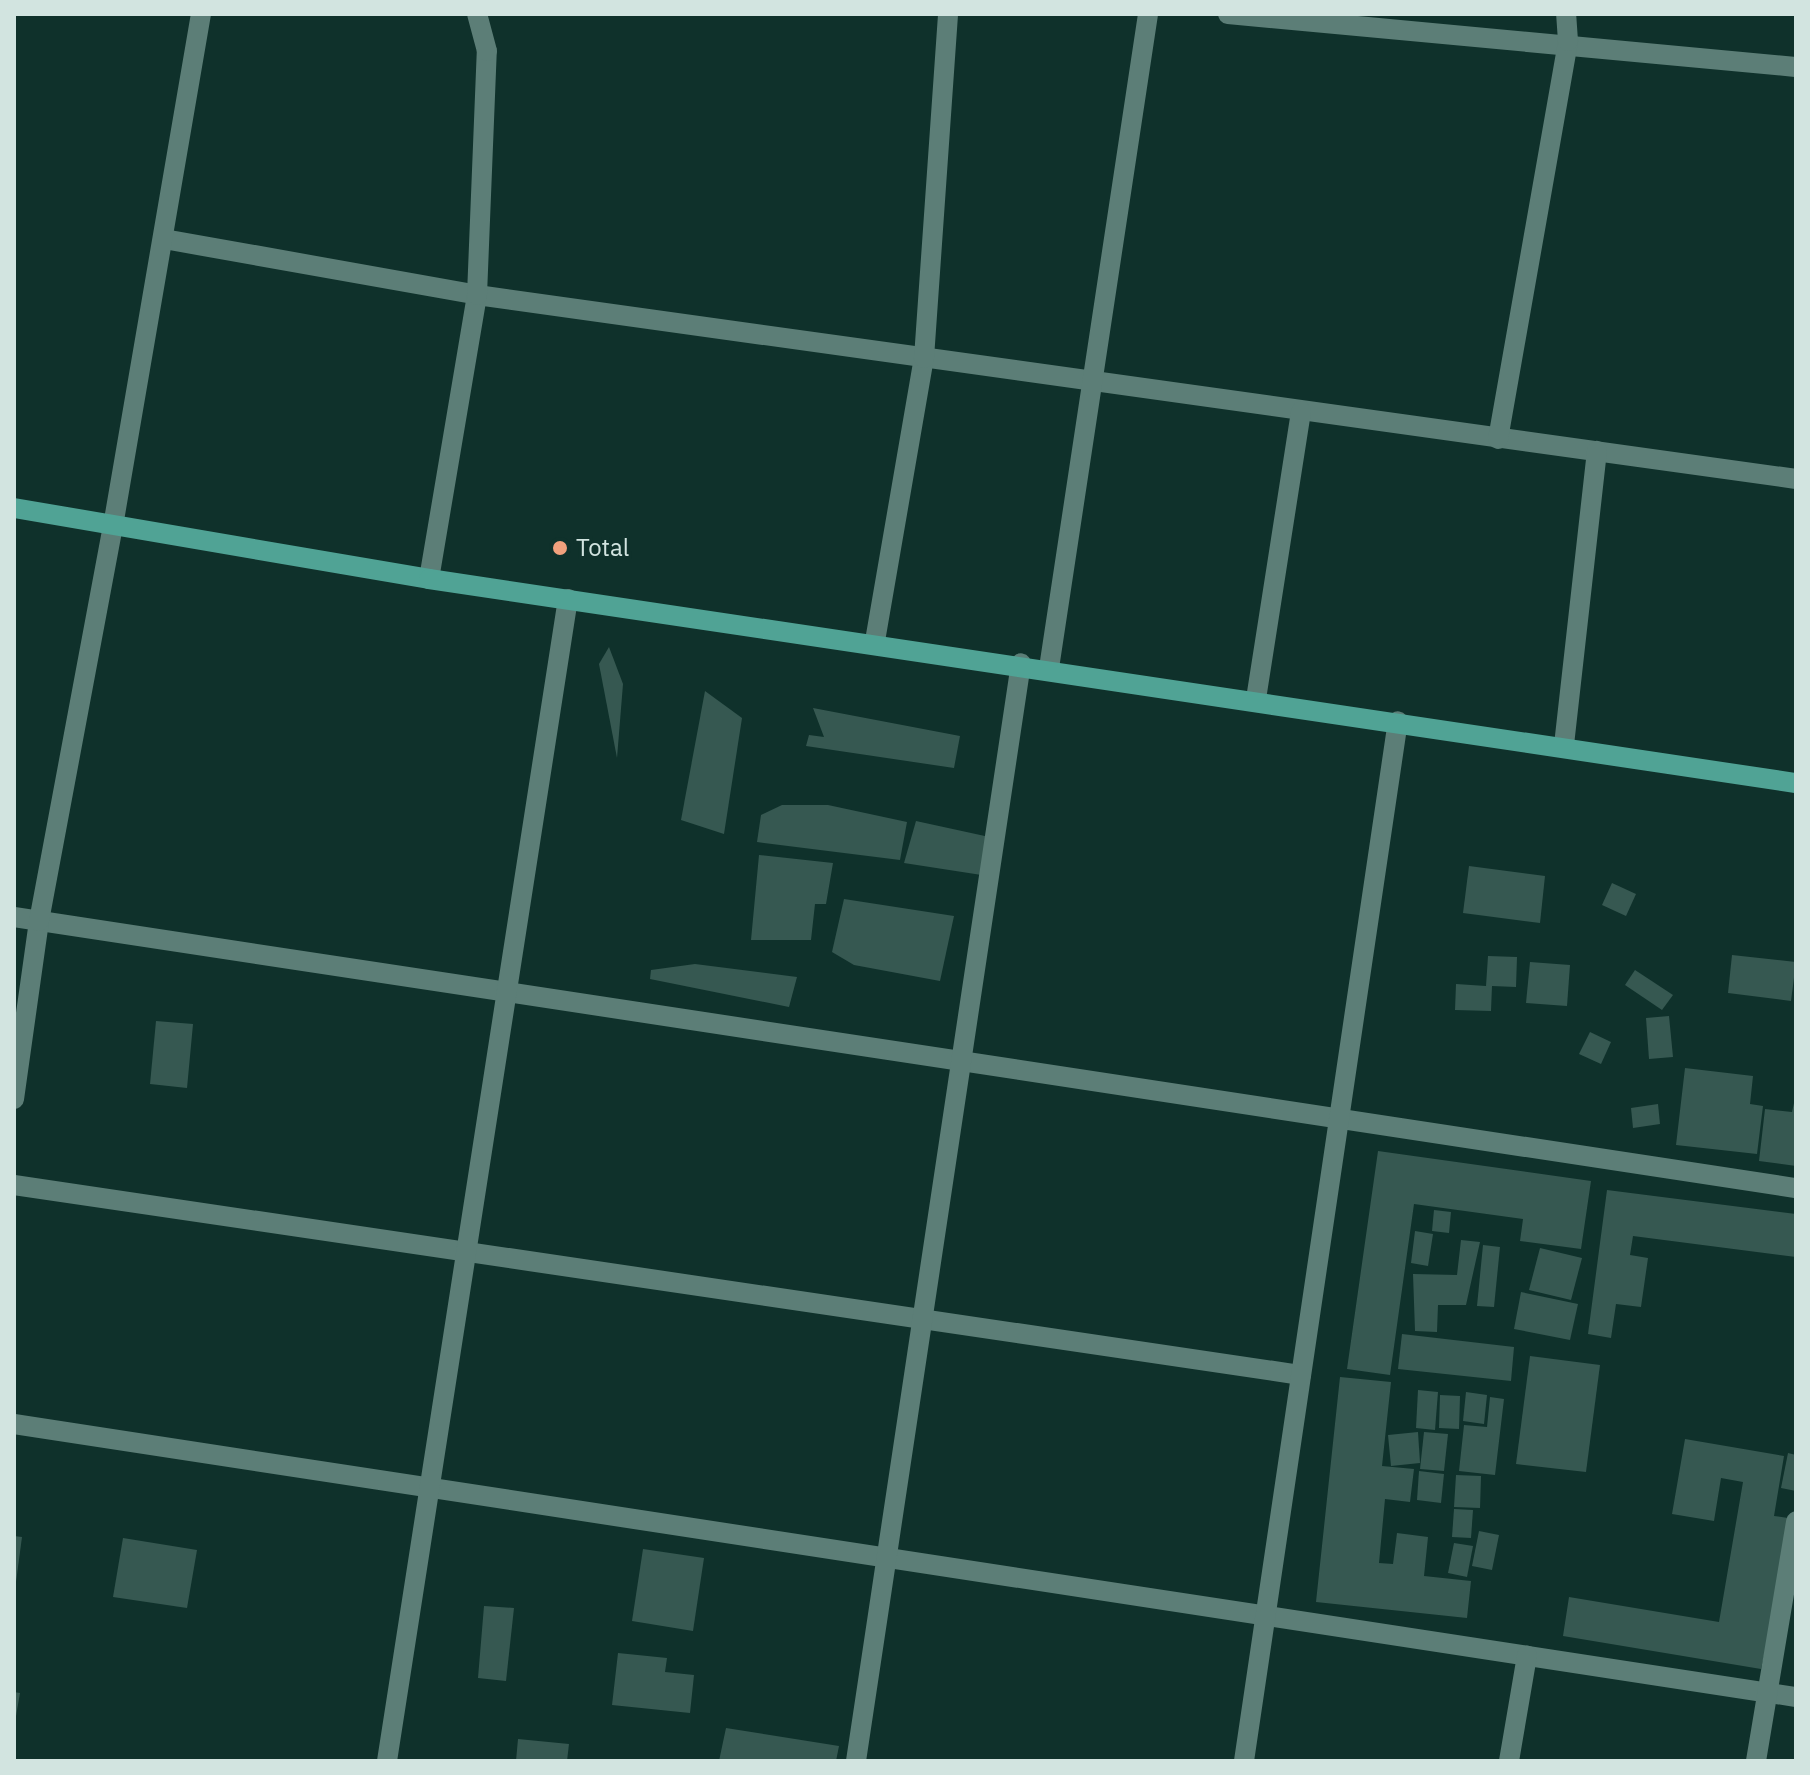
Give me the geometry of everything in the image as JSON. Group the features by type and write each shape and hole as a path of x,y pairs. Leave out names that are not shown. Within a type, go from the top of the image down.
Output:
{"main road":[{"path":"14,508 429,579 875,641 1796,783"}],"street":[{"path":"14,1099 39,921 113,526 201,14"},
{"path":"429,579 477,295 487,51 477,14"},
{"path":"875,641 924,358 948,14"},
{"path":"1049,668 1148,14"},
{"path":"1228,14 1568,41 1796,67"},
{"path":"1498,439 1568,41 1566,14"},
{"path":"164,239 477,295 1796,479"},
{"path":"1256,699 1301,411"},
{"path":"1564,745 1597,451"},
{"path":"387,1761 502,992 568,599"},
{"path":"856,1761 1021,663"},
{"path":"1244,1761 1398,721"},
{"path":"14,917 1796,1188"},
{"path":"14,1185 1301,1375"},
{"path":"14,1424 1796,1697"},
{"path":"1756,1761 1796,1521"},
{"path":"1509,1761 1527,1656"}],"building":[{"path":"609,647 623,684 617,758 599,664"},
{"path":"705,691 742,718 724,834 681,820"},
{"path":"813,708 960,736 954,768 806,746 809,735 824,737"},
{"path":"782,805 828,805 907,822 900,860 757,842 761,815"},
{"path":"916,821 994,838 988,876 904,863"},
{"path":"759,855 833,863 826,904 815,904 811,940 751,940"},
{"path":"1469,866 1545,876 1540,923 1463,913"},
{"path":"1612,883 1636,894 1626,916 1602,905"},
{"path":"844,899 954,916 940,981 854,965 832,952"},
{"path":"1732,955 1796,962 1791,1001 1728,993"},
{"path":"1488,956 1517,957 1516,987 1492,986 1491,1011 1455,1010 1456,984 1486,986"},
{"path":"1530,962 1570,965 1567,1006 1526,1003"},
{"path":"695,964 797,977 789,1007 650,979 651,970"},
{"path":"1635,970 1673,995 1662,1010 1625,985"},
{"path":"1669,1016 1673,1057 1649,1059 1646,1018"},
{"path":"156,1021 193,1024 187,1088 150,1084"},
{"path":"1590,1032 1611,1042 1601,1064 1579,1054"},
{"path":"1685,1068 1753,1076 1750,1104 1763,1106 1757,1154 1676,1145"},
{"path":"1796,1094 1796,1166 1759,1161 1765,1109 1792,1112"},
{"path":"1658,1104 1660,1124 1633,1128 1631,1108"},
{"path":"1378,1151 1591,1181 1581,1249 1520,1241 1523,1219 1414,1204 1390,1375 1347,1369"},
{"path":"1607,1190 1796,1214 1796,1257 1633,1236 1630,1255 1648,1258 1641,1307 1616,1304 1611,1338 1588,1334"},
{"path":"1434,1210 1451,1212 1449,1233 1432,1231"},
{"path":"1415,1231 1433,1234 1428,1266 1411,1263"},
{"path":"1461,1240 1480,1242 1466,1305 1438,1305 1437,1332 1415,1331 1413,1274 1457,1275"},
{"path":"1483,1245 1500,1247 1494,1307 1477,1306"},
{"path":"1540,1248 1582,1258 1571,1300 1529,1290"},
{"path":"1521,1292 1578,1304 1570,1340 1514,1329"},
{"path":"1402,1334 1514,1347 1511,1381 1398,1369"},
{"path":"1530,1356 1600,1365 1586,1472 1516,1464"},
{"path":"1340,1377 1391,1382 1382,1466 1414,1469 1410,1502 1385,1499 1379,1563 1393,1564 1397,1533 1428,1537 1424,1576 1471,1581 1467,1618 1316,1602"},
{"path":"1418,1390 1438,1392 1435,1430 1416,1428"},
{"path":"1466,1392 1487,1395 1484,1424 1463,1421"},
{"path":"1440,1395 1460,1396 1459,1429 1439,1428"},
{"path":"1490,1397 1504,1399 1495,1475 1459,1471 1464,1425 1487,1427"},
{"path":"1418,1432 1420,1463 1391,1466 1388,1435"},
{"path":"1424,1432 1448,1434 1444,1471 1420,1469"},
{"path":"1685,1439 1784,1456 1774,1516 1795,1519 1761,1669 1563,1636 1569,1597 1719,1622 1743,1482 1721,1478 1714,1521 1672,1514"},
{"path":"1788,1453 1796,1455 1796,1491 1781,1488"},
{"path":"1419,1471 1444,1474 1441,1503 1417,1500"},
{"path":"1456,1475 1481,1476 1480,1508 1454,1507"},
{"path":"1454,1509 1473,1510 1471,1538 1452,1537"},
{"path":"1479,1531 1499,1535 1492,1570 1472,1566"},
{"path":"14,1536 22,1537 16,1582 14,1582"},
{"path":"123,1538 197,1550 187,1608 113,1597"},
{"path":"1454,1543 1473,1546 1467,1577 1448,1573"},
{"path":"643,1549 704,1558 693,1631 632,1621"},
{"path":"484,1606 514,1608 506,1681 478,1678"},
{"path":"618,1653 667,1658 665,1672 694,1675 690,1713 612,1705"},
{"path":"14,1692 20,1693 16,1716 14,1716"},
{"path":"726,1728 839,1746 836,1761 719,1761"},
{"path":"518,1739 569,1744 567,1761 516,1761"}],"place":[{"name":"Total","path":"560,548"}]}
